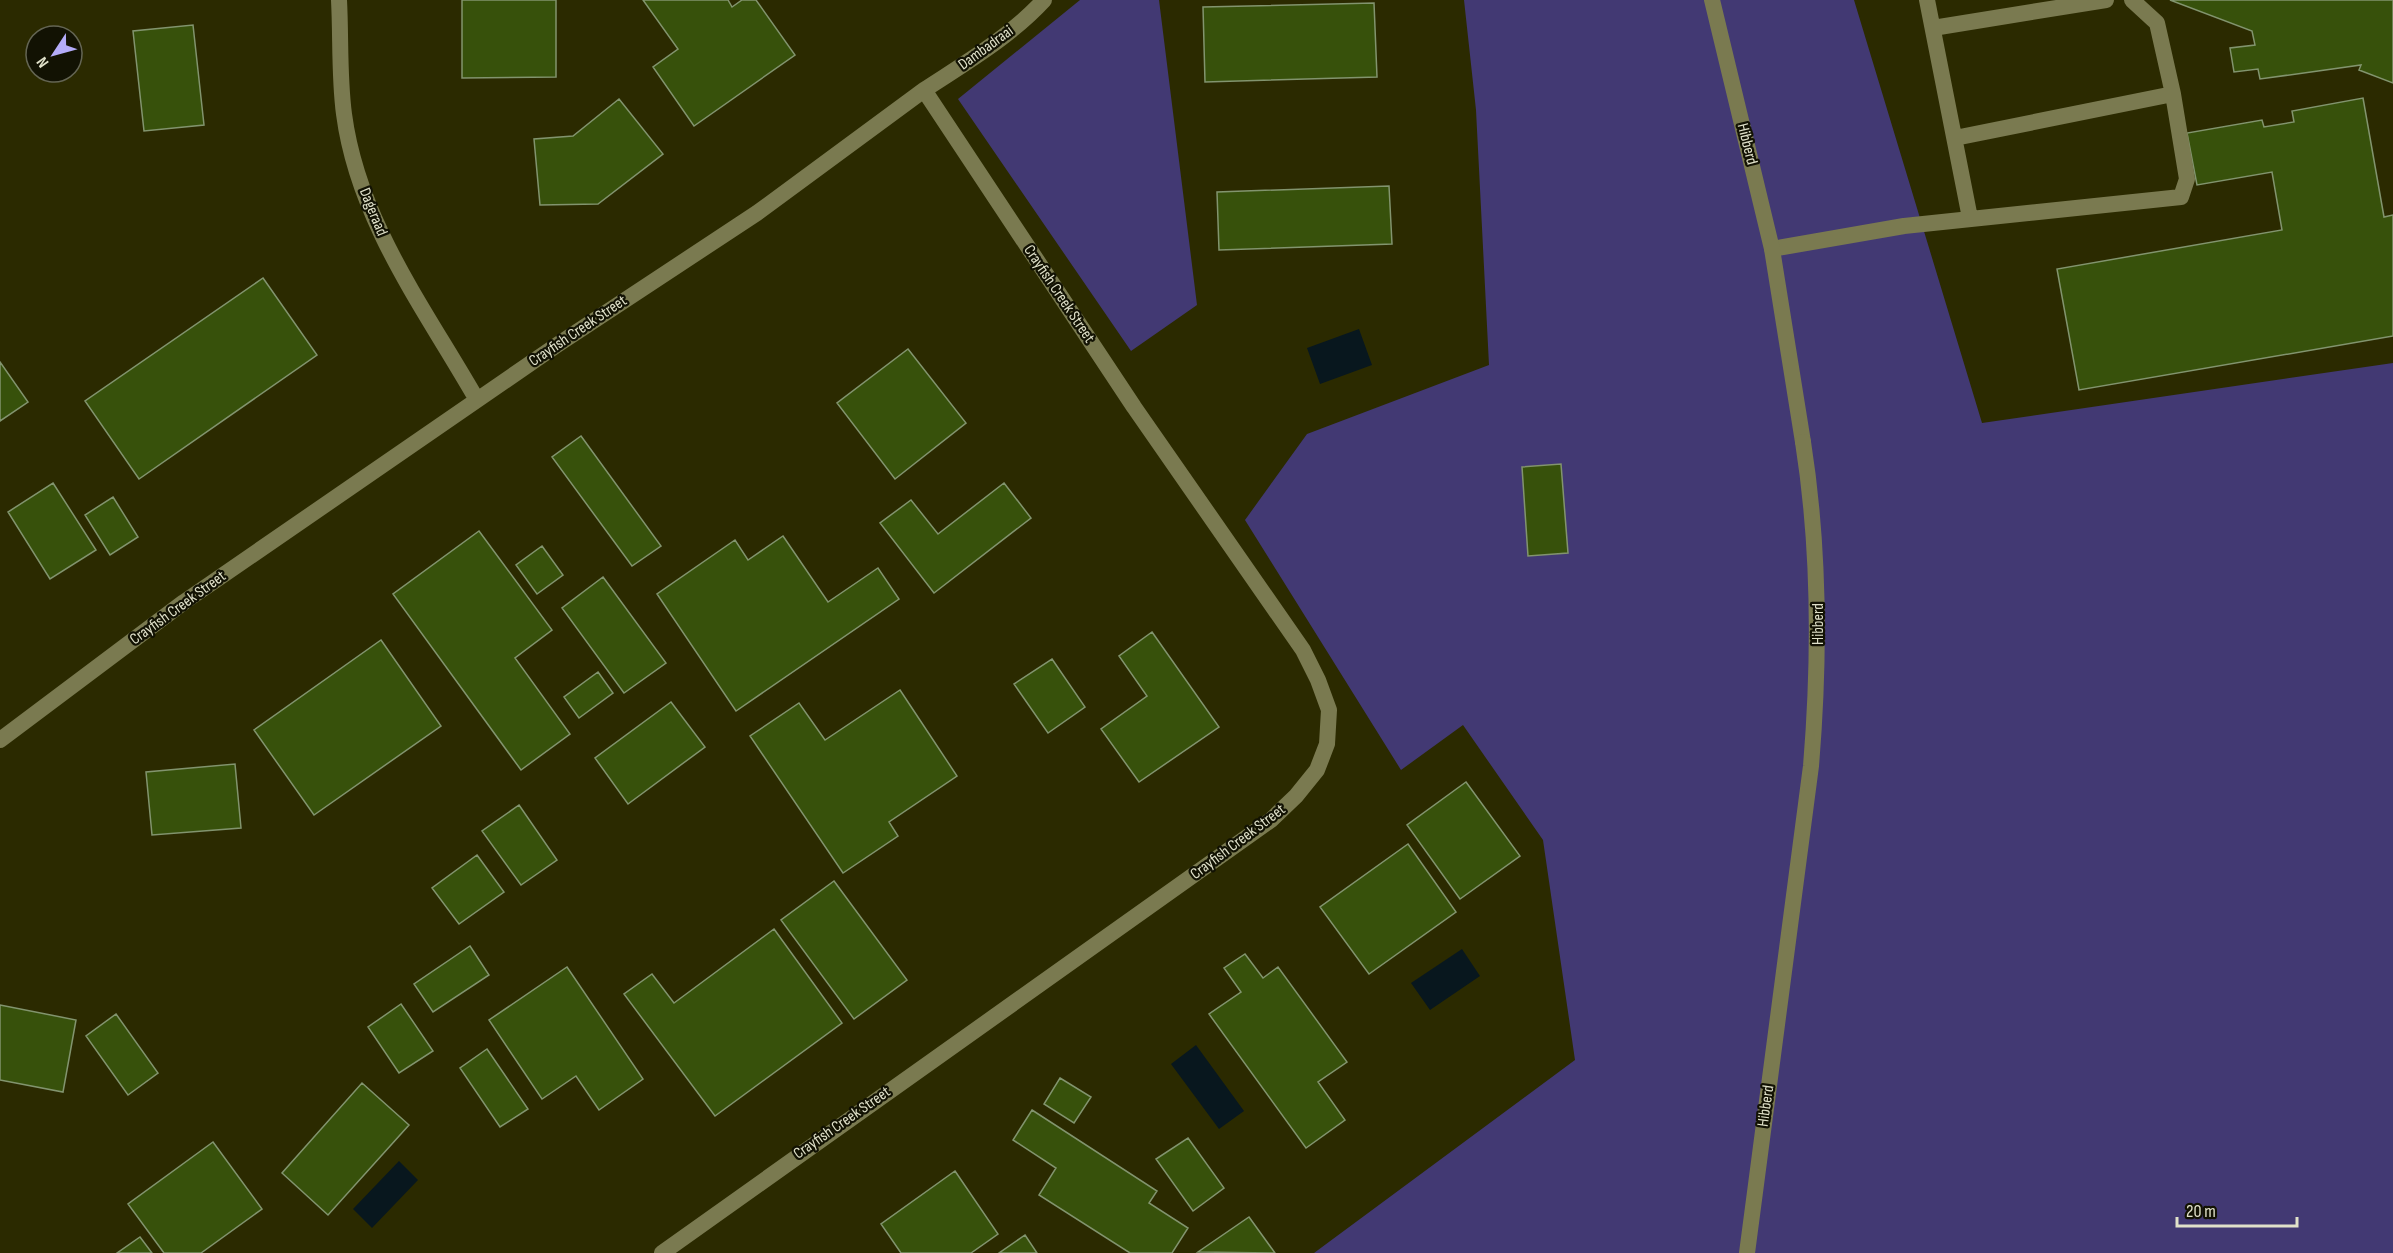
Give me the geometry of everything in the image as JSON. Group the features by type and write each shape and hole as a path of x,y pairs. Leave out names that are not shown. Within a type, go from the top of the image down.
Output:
{"street":[{"name":"Dageraad","path":"339,0 344,114 367,201 396,266 425,310 477,400"},
{"name":"Dambadraai","path":"924,90 977,56 1030,15 1044,0"},
{"name":"Hibberd","path":"1712,0 1772,249 1803,442 1816,548 1819,621 1812,766 1747,1253"},
{"path":"1927,0 1970,218"},
{"path":"1933,28 2106,0"},
{"path":"1772,249 1904,226 2181,196 2186,187 2187,178 2173,94 2157,23 2132,0"},
{"name":"Crayfish Creek Street","path":"0,740 184,602 477,400 757,213 924,90 1134,407 1304,651 1329,710 1326,744 1317,770 1296,796 1270,820 662,1253"},
{"path":"1955,138 2173,94"}],"shaded area":[{"path":"1080,0 1159,0 1197,305 1131,351 958,99"},
{"path":"1464,0 1854,0 1982,423 2393,363 2393,1253 1314,1253 1575,1060 1543,840 1463,725 1401,770 1245,520 1307,434 1489,365 1476,110"},
{"path":"1359,329 1372,365 1320,384 1307,348"},
{"path":"1462,949 1480,976 1430,1010 1411,983"},
{"path":"1196,1045 1244,1111 1219,1129 1171,1064"},
{"path":"399,1161 418,1180 372,1228 353,1209"}],"building":[{"path":"462,0 556,0 556,77 462,78"},
{"path":"643,0 728,0 732,7 742,0 756,0 795,55 694,126 653,67 678,49"},
{"path":"2170,0 2393,0 2393,83 2359,70 2361,65 2260,79 2258,69 2234,72 2230,48 2255,45 2252,31"},
{"path":"1374,3 1377,77 1205,82 1203,7"},
{"path":"193,25 204,125 144,131 133,31"},
{"path":"2363,98 2384,217 2393,215 2393,336 2079,390 2057,269 2282,230 2272,172 2197,185 2187,133 2262,120 2264,127 2294,122 2292,111"},
{"path":"619,99 663,154 598,204 540,205 534,139 573,136"},
{"path":"1389,186 1392,244 1219,250 1217,192"},
{"path":"263,278 317,355 139,479 85,401"},
{"path":"908,349 966,423 895,479 837,403"},
{"path":"0,362 28,402 0,421"},
{"path":"581,436 661,546 632,566 552,457"},
{"path":"1561,464 1568,553 1528,556 1522,467"},
{"path":"53,483 96,550 50,579 8,512"},
{"path":"1004,483 1031,518 934,593 880,523 911,500 938,534"},
{"path":"113,497 138,537 110,555 85,515"},
{"path":"479,531 552,630 515,658 570,734 521,770 393,594"},
{"path":"783,536 828,602 878,568 899,599 736,711 657,594 735,540 748,560"},
{"path":"542,546 563,575 537,594 516,565"},
{"path":"603,577 666,663 624,693 562,608"},
{"path":"1152,632 1219,727 1139,782 1101,729 1147,696 1119,656"},
{"path":"381,640 441,726 314,815 254,730"},
{"path":"1052,659 1085,707 1048,733 1014,684"},
{"path":"598,672 613,693 579,718 564,697"},
{"path":"900,690 957,776 889,822 898,836 843,873 750,736 799,703 825,740"},
{"path":"671,702 705,747 628,804 595,758"},
{"path":"235,764 241,828 152,835 146,772"},
{"path":"1466,782 1520,856 1460,899 1407,825"},
{"path":"519,805 557,860 521,885 482,831"},
{"path":"1408,844 1456,912 1369,974 1320,907"},
{"path":"477,855 504,892 459,924 432,888"},
{"path":"834,881 907,980 854,1019 781,920"},
{"path":"774,929 842,1023 715,1116 624,994 652,974 674,1003"},
{"path":"470,946 489,975 433,1012 414,984"},
{"path":"1245,954 1263,978 1278,967 1347,1062 1318,1082 1345,1120 1306,1148 1209,1014 1241,992 1224,968"},
{"path":"567,967 643,1079 599,1110 576,1076 542,1099 489,1020"},
{"path":"401,1004 433,1051 399,1073 368,1027"},
{"path":"0,1005 76,1020 63,1092 0,1080"},
{"path":"116,1014 158,1073 128,1095 86,1036"},
{"path":"487,1049 528,1109 500,1127 460,1068"},
{"path":"1060,1078 1091,1097 1074,1123 1044,1104"},
{"path":"362,1083 409,1125 328,1215 282,1173"},
{"path":"1032,1110 1157,1191 1149,1203 1188,1228 1172,1253 1130,1253 1039,1195 1056,1168 1013,1140"},
{"path":"1188,1138 1224,1188 1193,1211 1156,1159"},
{"path":"213,1142 262,1209 201,1253 164,1253 128,1204"},
{"path":"955,1171 998,1234 971,1253 901,1253 881,1224"},
{"path":"1249,1217 1275,1253 1198,1252"},
{"path":"1025,1235 1037,1253 999,1253"},
{"path":"140,1237 152,1253 117,1253"}]}
